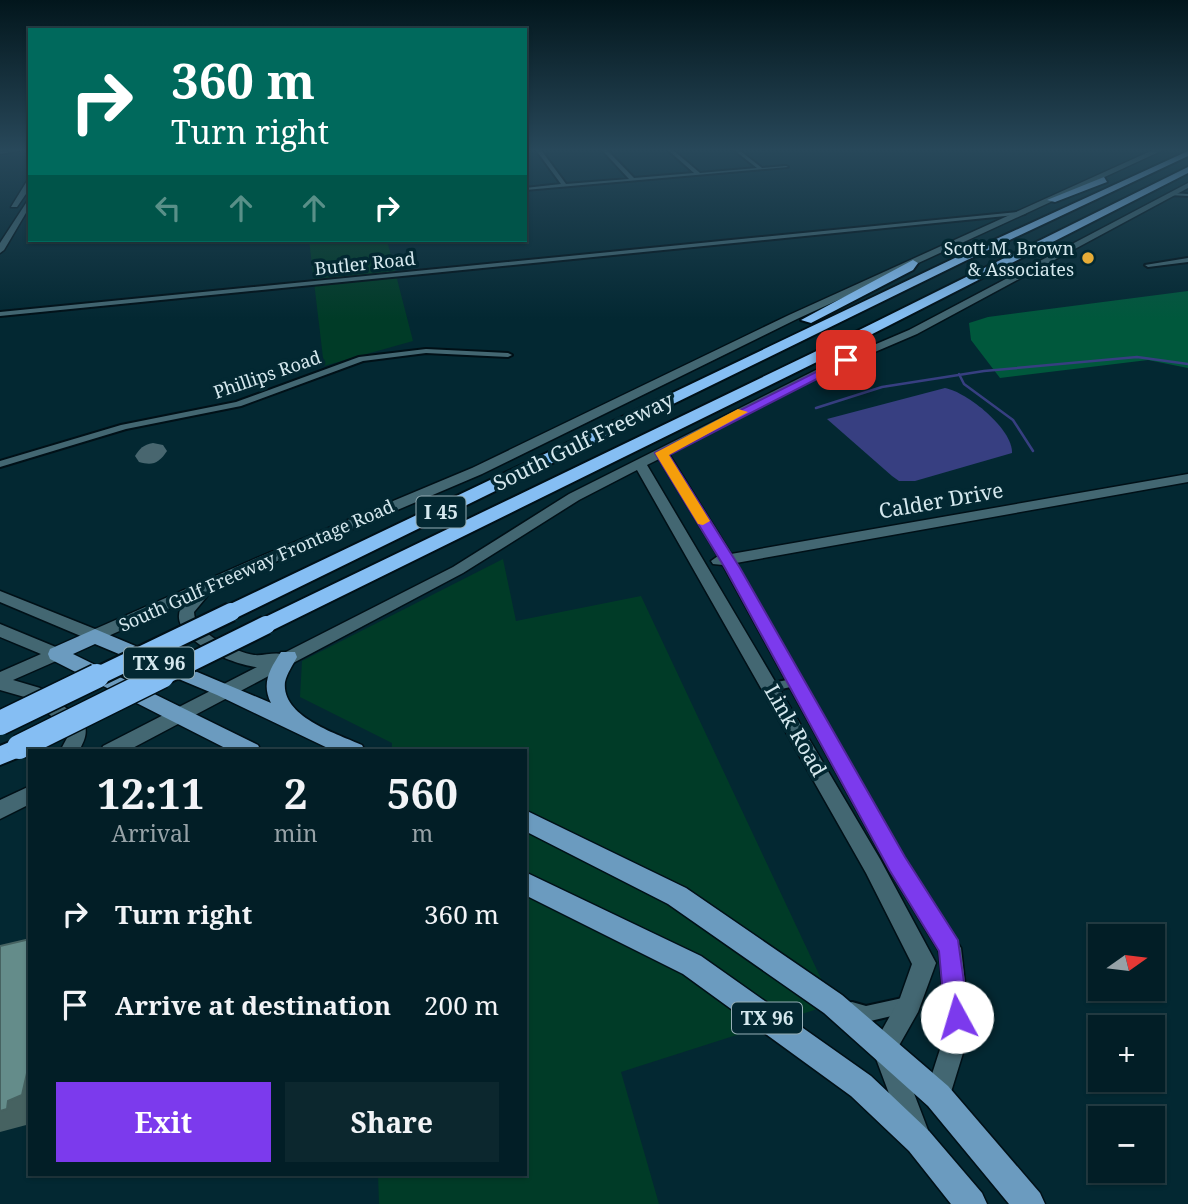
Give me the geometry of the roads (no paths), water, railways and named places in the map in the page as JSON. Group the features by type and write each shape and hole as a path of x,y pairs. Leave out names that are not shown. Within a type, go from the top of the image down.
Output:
{"highway":[{"name":"South Gulf Freeway","path":"0,723 1074,206"},
{"name":"South Gulf Freeway","path":"9,751 536,491 832,349 1116,206"},
{"path":"549,459 586,432 694,374 909,268 913,263"},
{"path":"536,491 578,482 810,372 824,370"}],"main road":[{"path":"14,206 6,218 18,220"},
{"path":"0,250 26,206"},
{"name":"South Gulf Freeway Frontage Road","path":"0,681 217,581 477,471 613,407 690,366 1038,206"},
{"path":"114,749 458,570 575,497 824,370 913,332 1148,206"},
{"name":"Link Road","path":"662,453 727,559 898,864 950,948 957,1017 955,1040 938,1096"},
{"name":"Link Road","path":"640,463 772,687 873,866 924,963 910,1004 884,1048"},
{"name":"Calder Drive","path":"701,564 1188,478"},
{"path":"217,581 186,611 186,621 200,639 253,661 287,658"},
{"path":"0,596 95,636"},
{"path":"0,629 57,654"},
{"name":"TX 96","path":"95,636 224,690 351,749"},
{"name":"TX 96","path":"57,654 247,749"},
{"path":"287,658 275,683 277,702 298,724"},
{"path":"0,681 34,693 77,726 76,738 70,749"},
{"path":"0,810 28,795"},
{"name":"TX 96","path":"527,821 677,896 833,1004 938,1096 1029,1204"},
{"name":"TX 96","path":"527,884 692,965 861,1086 919,1141 971,1204"},
{"path":"884,1048 919,1141"}],"street":[{"name":"Butler Road","path":"0,314 1025,212"},
{"path":"1149,265 1188,260"},
{"name":"Phillips Road","path":"0,464 114,429 238,404 362,359 426,351 508,355"},
{"path":"772,687 796,682"},
{"path":"833,1004 866,1014 910,1004"}],"water":[{"path":"945,388 965,396 987,413 1005,433 1012,453 915,481 899,481 827,419"}],"waterway":[{"path":"959,375 1137,357 1188,364"},
{"path":"816,408 882,387 959,375"},
{"path":"959,375 964,384 1013,420 1033,451"}],"place":[{"name":"Scott M. Brown & Associates","path":"1088,258"}]}
